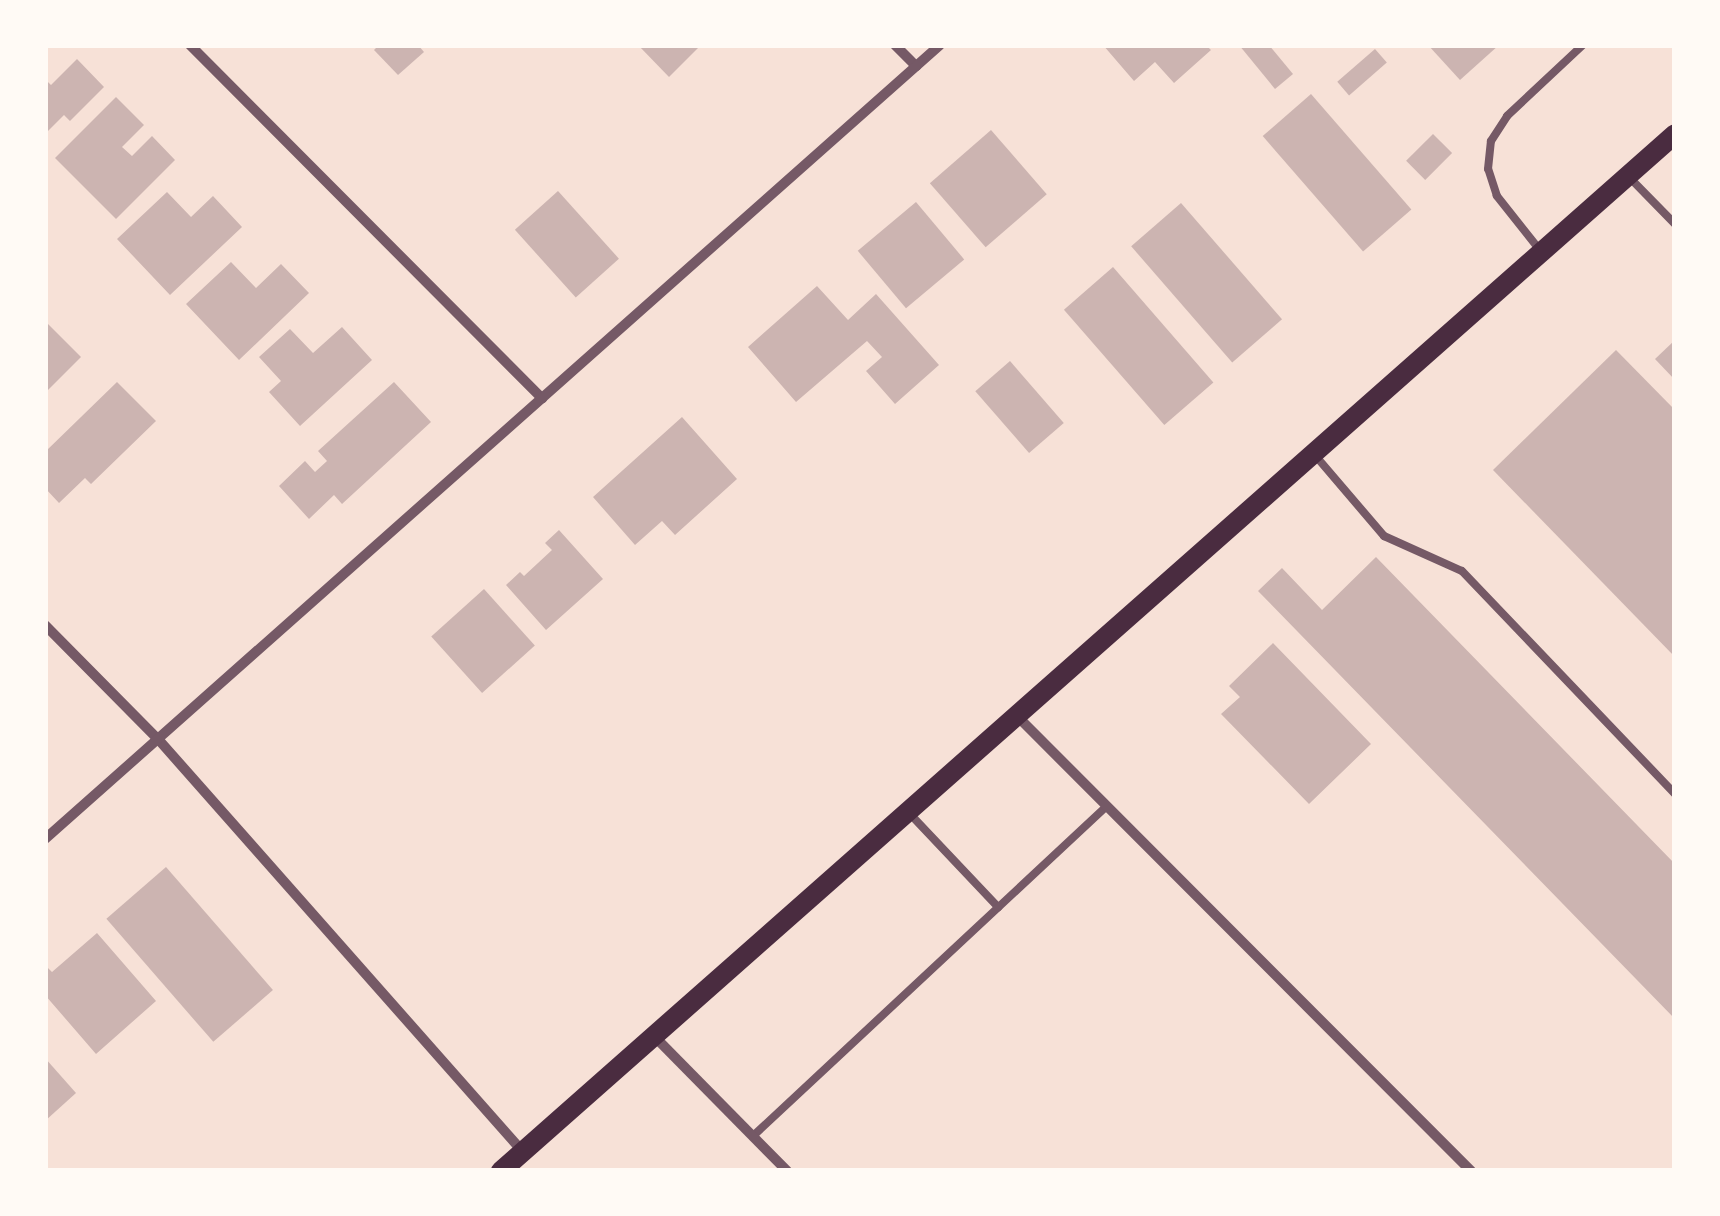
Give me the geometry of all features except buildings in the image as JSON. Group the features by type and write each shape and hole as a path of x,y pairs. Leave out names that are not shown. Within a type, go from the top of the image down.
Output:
{"main road":[{"path":"501,1171 1675,134"}],"street":[{"path":"190,45 542,398"},
{"path":"895,45 916,66"},
{"path":"45,840 940,45"},
{"path":"45,626 158,740 523,1152"},
{"path":"1017,715 1471,1171"},
{"path":"654,1036 787,1171"}],"lane":[{"path":"1542,252 1496,196 1488,170 1491,141 1507,116 1583,45"},
{"path":"1628,176 1675,224"},
{"path":"1314,454 1384,536 1462,571 1675,794"},
{"path":"753,1136 1107,806"},
{"path":"908,812 998,907"}]}
